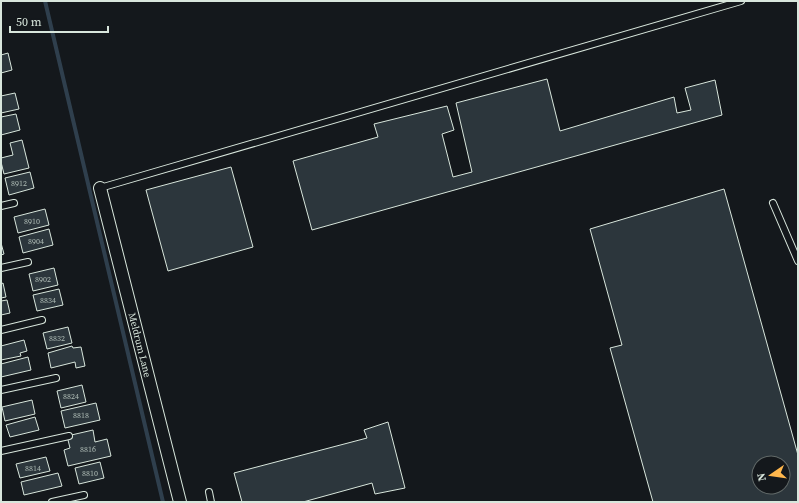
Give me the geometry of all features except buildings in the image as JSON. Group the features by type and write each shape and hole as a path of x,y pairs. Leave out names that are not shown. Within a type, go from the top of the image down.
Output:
{"street":[{"name":"Meldrum Lane","path":"100,188 180,502"}],"lane":[{"path":"100,188 741,1"},
{"path":"1,206 14,203"},
{"path":"773,203 798,261"},
{"path":"1,268 28,262"},
{"path":"1,330 42,320"},
{"path":"1,390 56,378"},
{"path":"1,451 69,436"},
{"path":"209,492 211,502"},
{"path":"52,502 84,495"}],"waterway":[{"path":"45,1 163,502"}]}
